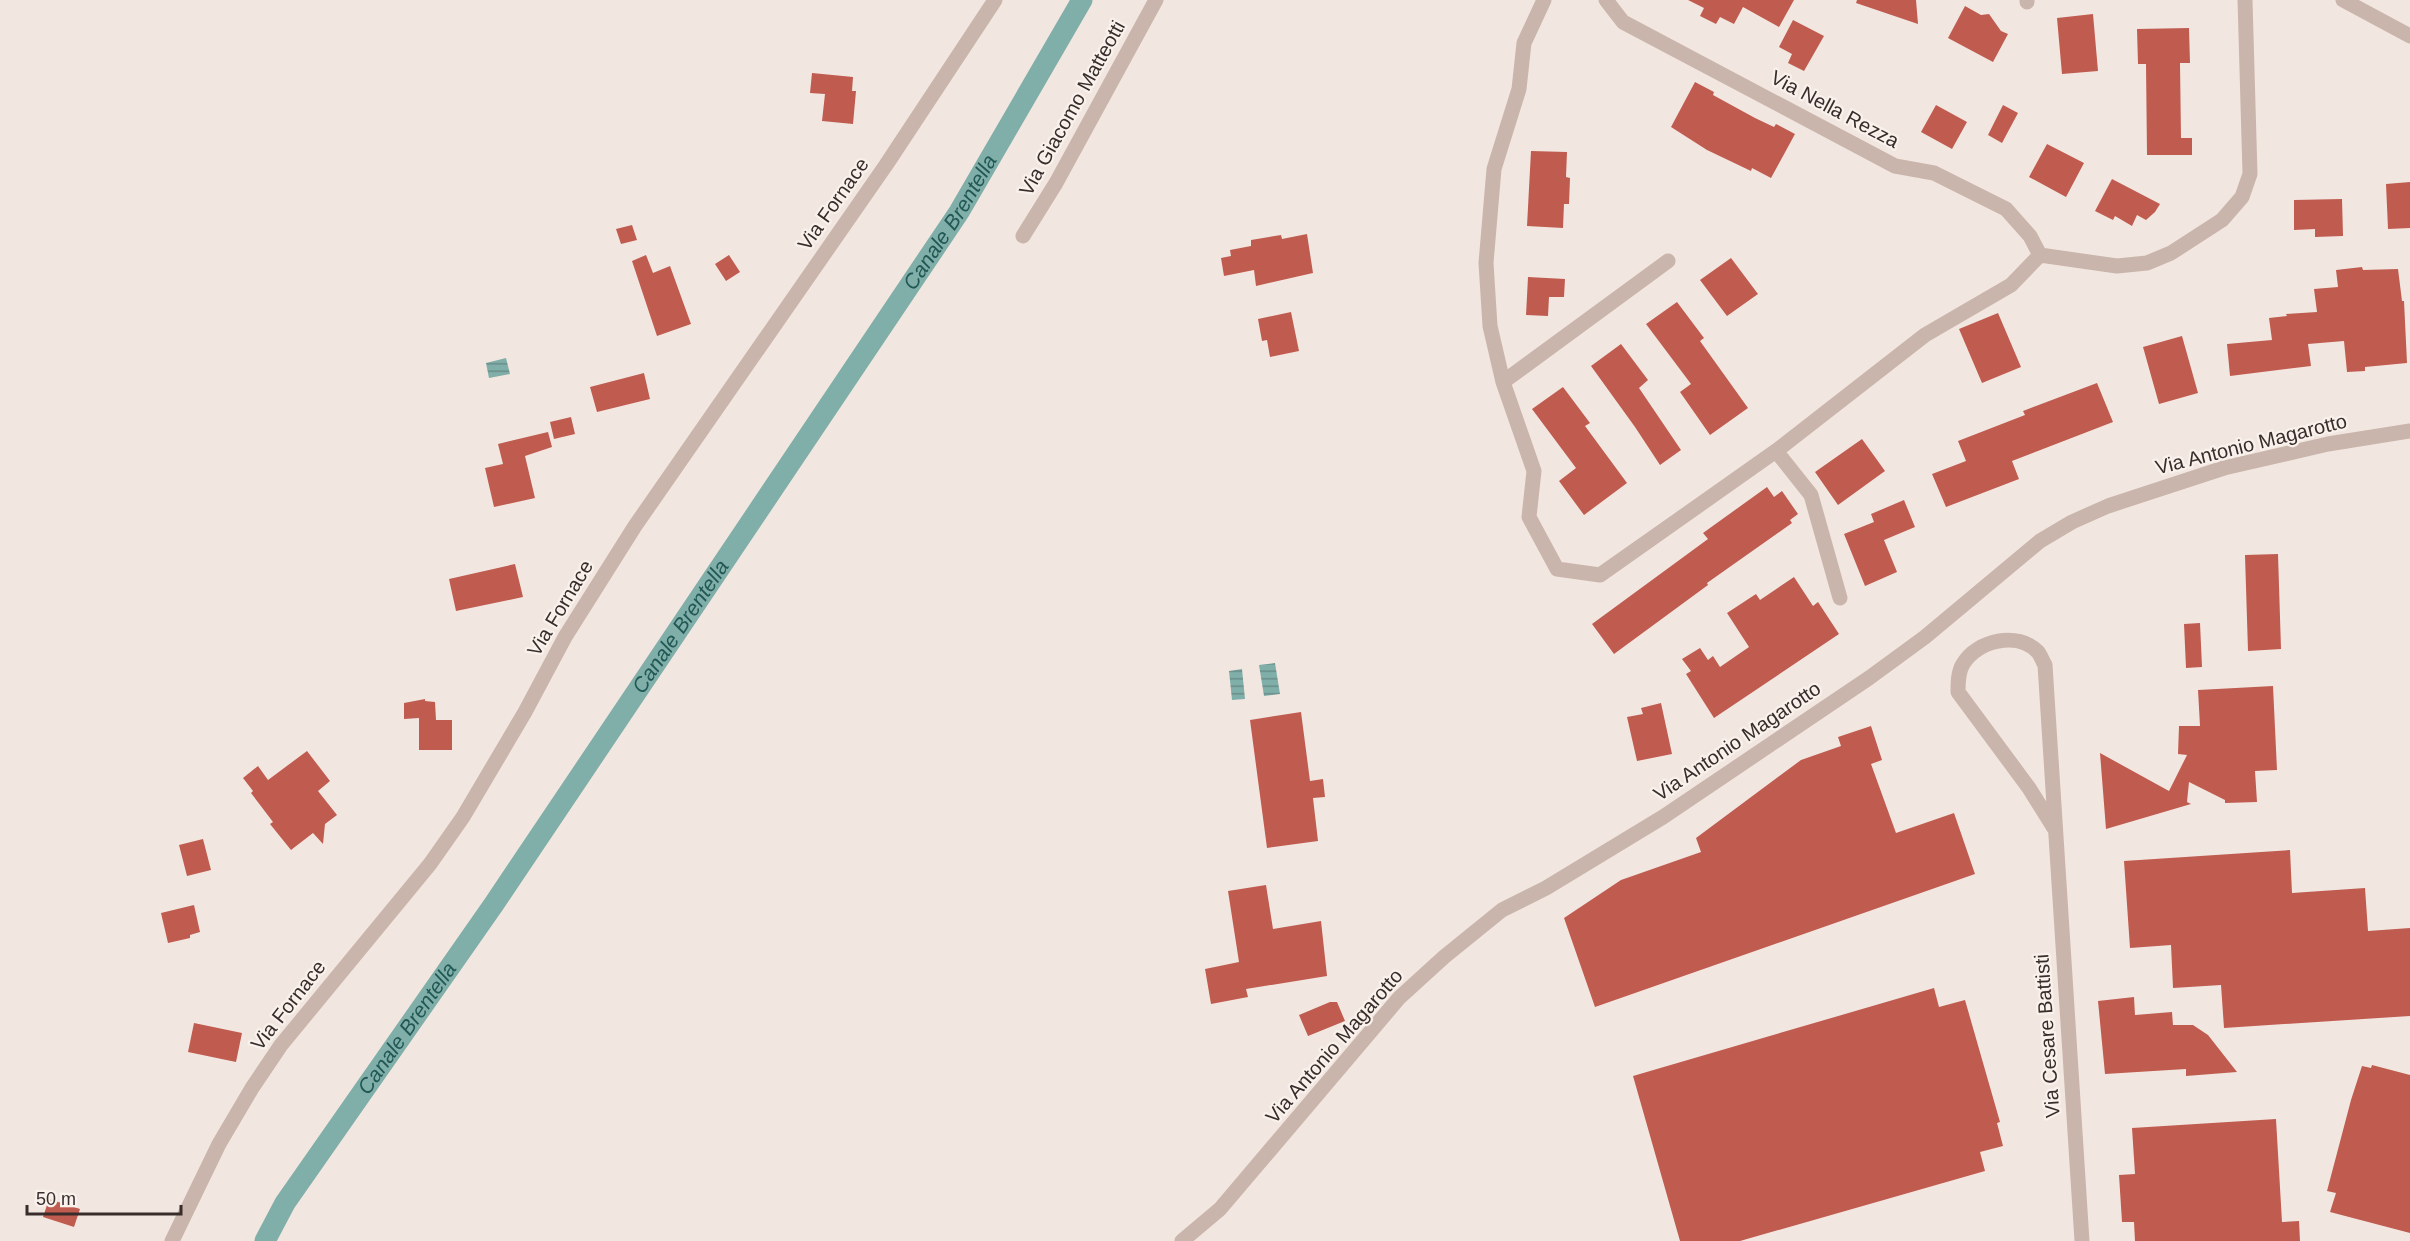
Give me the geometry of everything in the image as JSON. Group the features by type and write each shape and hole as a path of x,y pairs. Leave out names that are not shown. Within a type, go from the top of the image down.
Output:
{"street":[{"name":"Via Fornace","path":"172,1241 219,1144 252,1088 281,1046 408,892 463,817 525,712 565,637 635,526 886,165 995,0"},
{"name":"Via Giacomo Matteotti","path":"1023,236 1056,183 1156,0"},
{"path":"1544,0 1524,43 1519,89 1494,170 1486,262 1490,326 1503,382 1534,471 1529,517 1557,568 1600,575 1776,451 1924,335 2011,285 2040,255 2117,266 2147,263 2171,253 2198,237 2226,216 2242,197 2250,174 2246,0"},
{"name":"Via Nella Rezza","path":"1606,0 1623,22 1895,166 1934,172 2006,209 2030,236 2040,255"},
{"path":"2343,0 2410,36"},
{"path":"1503,382 1668,261"},
{"name":"Via Antonio Magarotto","path":"1182,1241 1220,1209 1399,998 1502,910 1546,888 1663,817 1869,678 1925,637 2040,541 2072,522 2108,506 2224,468 2360,438 2410,431"},
{"path":"1776,451 1811,495 1840,598"},
{"name":"Via Cesare Battisti","path":"2054,828 2029,788 1958,692 1959,676 1963,664 1972,652 1994,641 2026,644 2039,653 2045,665 2082,1241"}],"water":[{"path":"506,358 510,374 489,378 486,363"},
{"path":"1275,663 1280,694 1264,696 1259,665"},
{"path":"1242,669 1245,699 1232,700 1229,671"}],"building":[{"path":"1688,0 1794,0 1779,27 1743,7 1734,24 1720,17 1716,24 1700,16 1704,8"},
{"path":"1857,0 1916,0 1918,24 1856,3"},
{"path":"1965,6 1981,15 1989,14 2001,31 2008,34 1993,62 1948,38"},
{"path":"2093,14 2098,71 2062,74 2057,18"},
{"path":"1793,20 1824,36 1804,71 1788,63 1792,54 1779,47"},
{"path":"2189,28 2190,63 2180,63 2181,138 2192,138 2192,155 2147,155 2146,64 2138,64 2137,29"},
{"path":"812,73 853,77 852,91 856,91 853,124 822,121 825,94 810,93"},
{"path":"1695,82 1714,92 1713,95 1755,118 1774,127 1776,124 1795,134 1771,178 1707,150 1671,127"},
{"path":"1936,105 1967,122 1952,149 1921,132"},
{"path":"2003,105 2018,113 2002,143 1988,135"},
{"path":"2047,144 2084,163 2066,197 2029,177"},
{"path":"1531,151 1567,152 1566,177 1570,178 1569,204 1564,204 1563,228 1527,226"},
{"path":"2112,179 2160,204 2155,212 2146,220 2137,215 2132,226 2115,216 2113,220 2095,211"},
{"path":"2410,182 2410,228 2388,229 2386,184"},
{"path":"2342,199 2343,236 2315,237 2315,229 2294,230 2294,200"},
{"path":"632,225 637,240 621,244 616,229"},
{"path":"1307,234 1313,273 1256,286 1254,270 1224,276 1221,258 1231,256 1230,250 1251,246 1251,240 1281,235 1282,239"},
{"path":"646,255 653,273 670,266 691,324 657,336 632,261"},
{"path":"729,255 740,272 726,281 715,264"},
{"path":"1731,258 1758,294 1727,316 1700,280"},
{"path":"2362,267 2363,270 2398,269 2402,301 2404,301 2407,363 2365,367 2365,371 2347,372 2344,341 2308,344 2311,366 2230,376 2227,344 2272,340 2269,318 2287,316 2286,314 2317,312 2314,289 2338,287 2336,270"},
{"path":"1528,277 1565,279 1564,297 1549,297 1548,316 1526,315"},
{"path":"1677,302 1704,338 1700,341 1748,408 1710,435 1680,392 1691,384 1646,324"},
{"path":"1291,312 1299,351 1270,357 1267,340 1262,341 1258,319"},
{"path":"1998,313 2021,367 1982,383 1959,329"},
{"path":"2182,336 2198,393 2159,404 2143,347"},
{"path":"1621,344 1648,380 1639,388 1681,450 1660,465 1591,366"},
{"path":"644,373 650,399 597,412 590,387"},
{"path":"2097,383 2113,422 2012,461 2019,479 1946,507 1932,474 1966,461 1958,441 2025,415 2023,411"},
{"path":"1563,387 1590,423 1585,426 1627,483 1584,515 1559,481 1576,468 1532,409"},
{"path":"571,417 575,434 554,439 550,422"},
{"path":"548,432 552,447 525,456 535,498 494,507 485,468 503,464 498,444"},
{"path":"1862,439 1885,471 1838,505 1815,472"},
{"path":"1767,487 1774,497 1782,491 1798,514 1790,520 1792,523 1707,583 1708,585 1614,654 1592,624 1708,539 1703,533"},
{"path":"1904,500 1915,527 1884,540 1897,572 1865,586 1844,534 1874,522 1871,514"},
{"path":"2278,554 2281,649 2248,651 2245,555"},
{"path":"515,564 523,597 456,611 449,579"},
{"path":"1794,577 1813,606 1818,602 1839,634 1714,718 1686,674 1691,671 1682,659 1700,648 1708,660 1713,656 1720,667 1749,647 1727,613 1756,594 1760,600"},
{"path":"2200,623 2202,667 2186,668 2184,624"},
{"path":"2273,686 2277,770 2255,771 2257,802 2225,803 2225,800 2189,782 2187,802 2191,804 2106,829 2100,753 2169,791 2187,755 2178,754 2179,726 2200,726 2198,690"},
{"path":"425,699 425,701 435,702 436,720 452,720 452,750 419,750 419,718 404,719 404,703"},
{"path":"1661,703 1672,754 1637,761 1627,717 1643,714 1641,708"},
{"path":"1301,712 1310,781 1323,779 1325,797 1313,798 1318,841 1267,848 1250,720"},
{"path":"1871,726 1882,760 1871,764 1896,833 1954,813 1975,874 1595,1007 1564,918 1621,880 1701,852 1696,838 1801,760 1841,746 1838,737"},
{"path":"307,751 330,781 318,791 337,815 325,824 323,844 313,833 291,850 270,824 273,822 251,793 253,791 243,778 258,766 268,780"},
{"path":"203,839 211,870 187,876 179,845"},
{"path":"2290,850 2292,893 2365,888 2368,931 2410,928 2410,1016 2224,1028 2221,985 2173,988 2171,945 2130,948 2124,861"},
{"path":"1266,885 1273,929 1321,921 1327,976 1246,989 1248,997 1211,1004 1205,969 1239,962 1228,891"},
{"path":"194,905 200,932 190,935 190,938 168,943 161,913"},
{"path":"1934,988 1939,1007 1965,1000 2000,1122 1997,1123 2003,1146 1980,1152 1985,1171 1740,1241 1680,1241 1633,1076"},
{"path":"2134,997 2135,1015 2172,1012 2173,1025 2193,1025 2208,1035 2237,1072 2186,1076 2186,1069 2105,1074 2098,1001"},
{"path":"1330,1002 1337,1002 1345,1021 1308,1036 1299,1015"},
{"path":"194,1023 242,1033 236,1062 188,1052"},
{"path":"2372,1065 2410,1075 2410,1233 2330,1212 2336,1193 2327,1191 2351,1100 2362,1066 2371,1068"},
{"path":"2276,1119 2282,1222 2299,1221 2300,1241 2135,1241 2134,1222 2122,1222 2119,1175 2135,1174 2132,1128"},
{"path":"49,1199 80,1209 74,1227 43,1217"}],"waterway":[{"name":"Canale Brentella","path":"265,1241 285,1203 494,904 959,212 1082,0"}]}
